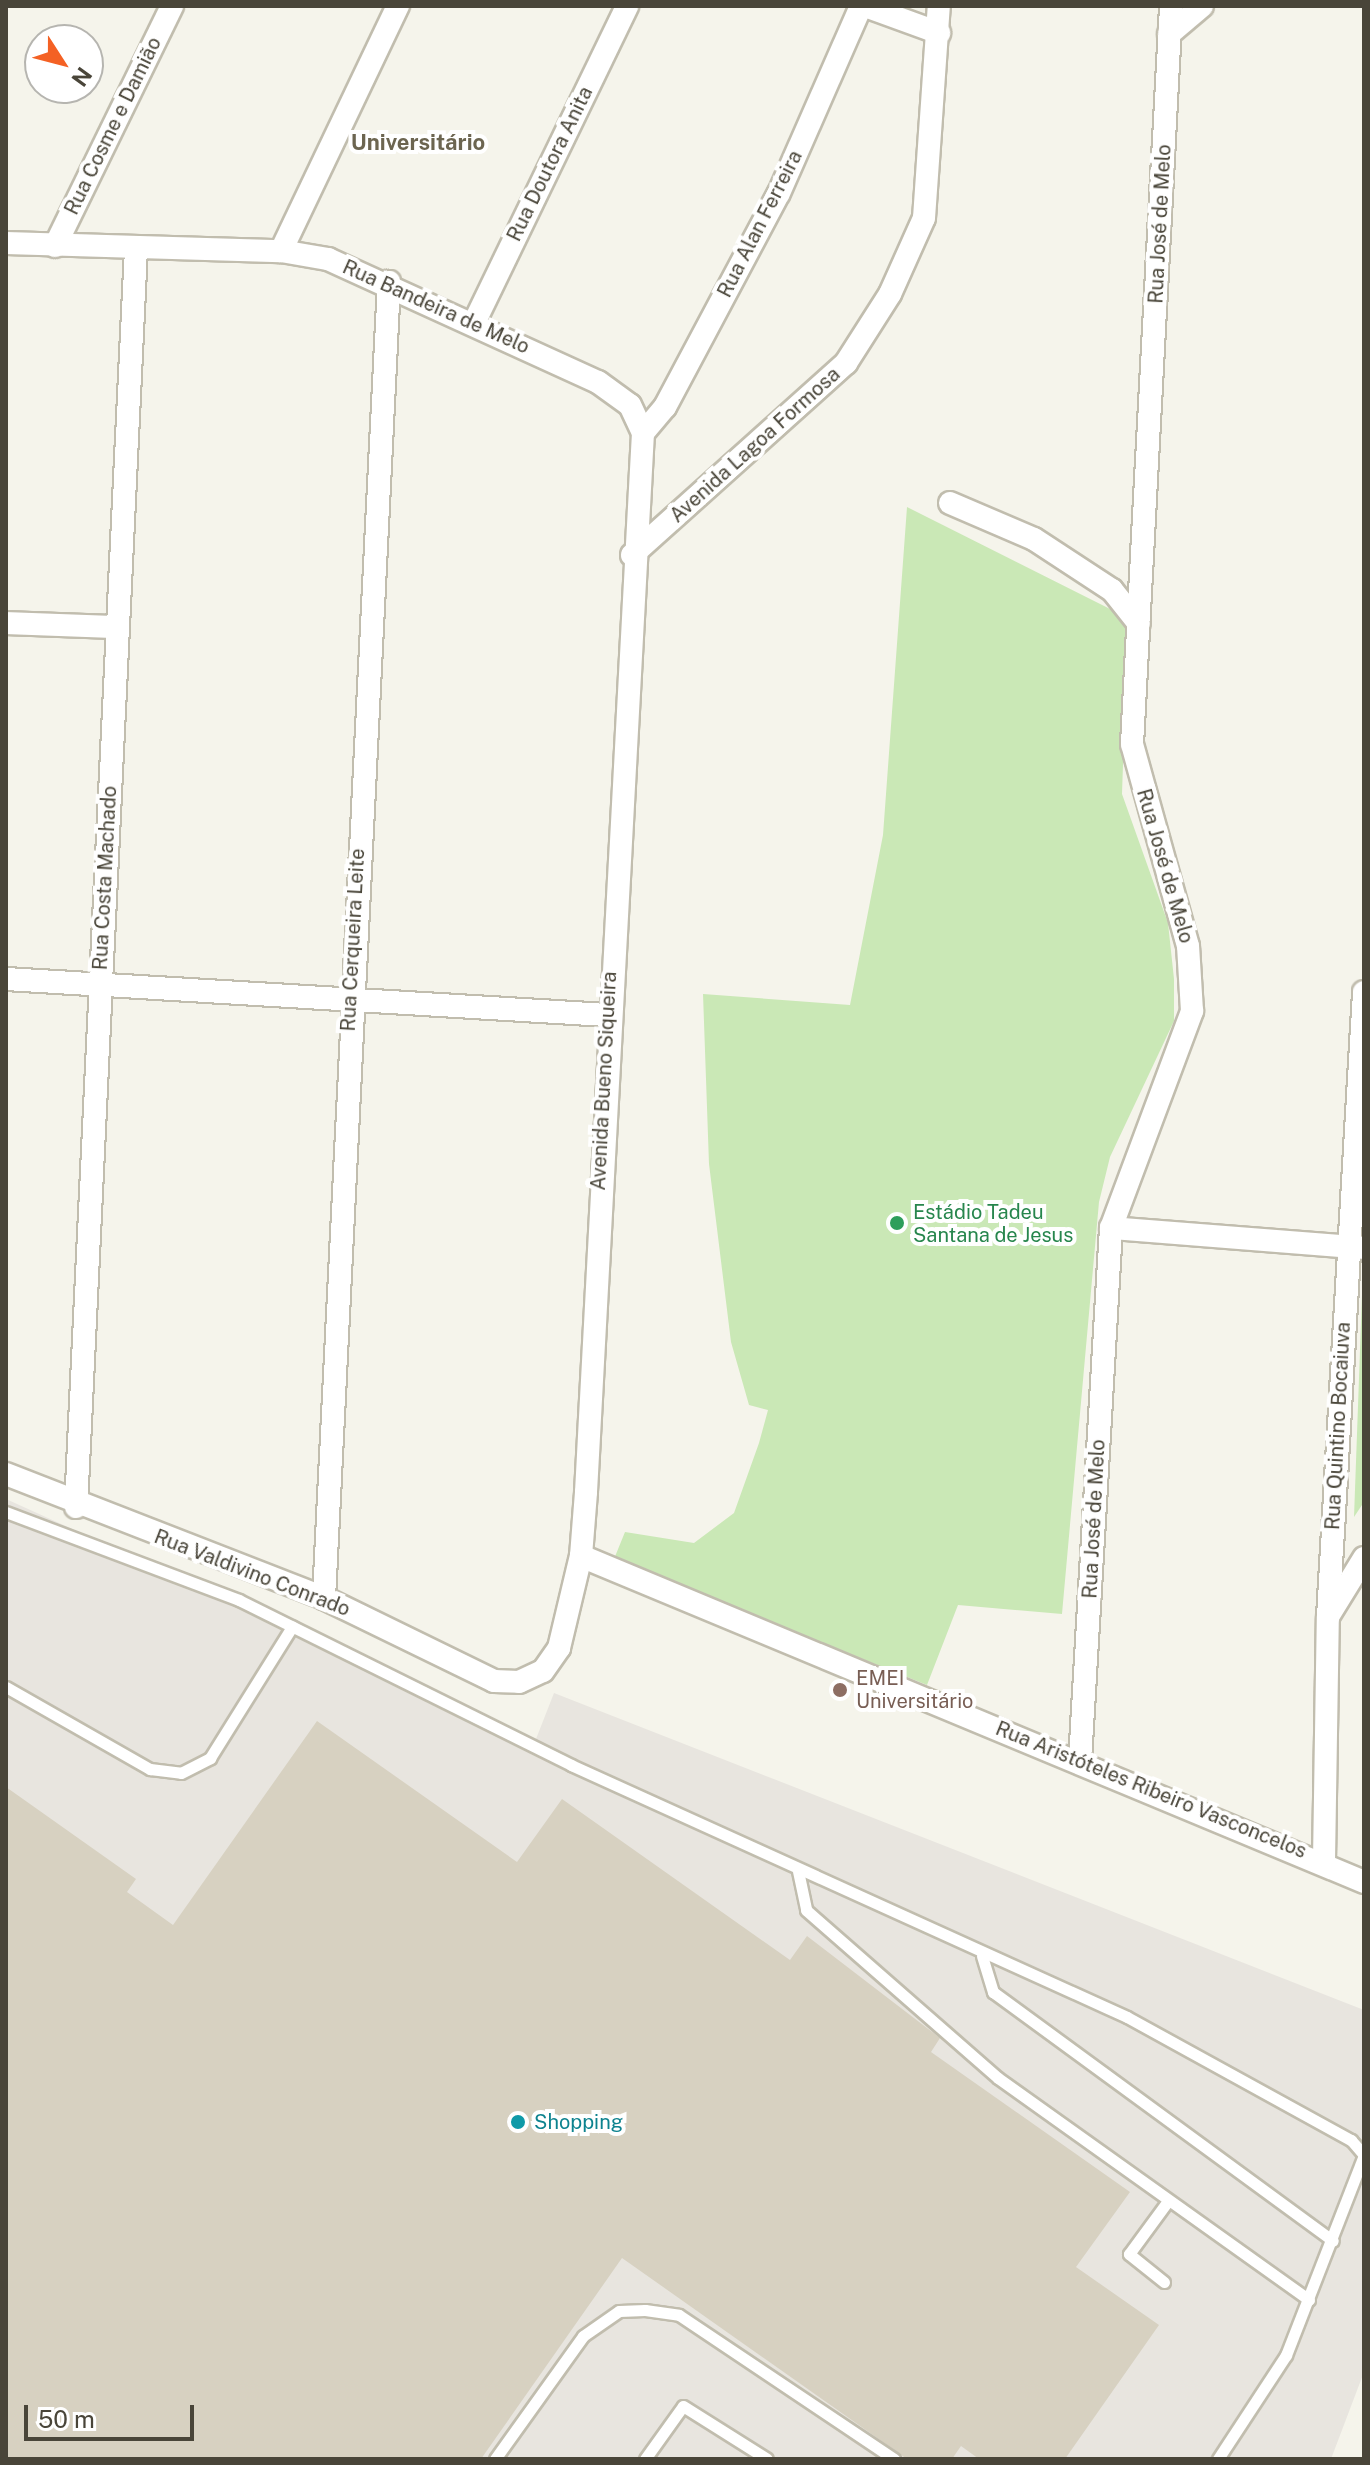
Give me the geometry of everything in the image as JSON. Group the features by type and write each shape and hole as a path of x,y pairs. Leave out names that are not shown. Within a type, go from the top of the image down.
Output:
{"street":[{"name":"Rua Cosme e Damião","path":"55,246 172,6"},
{"path":"281,251 398,6"},
{"name":"Rua Doutora Anita","path":"474,323 627,6"},
{"path":"863,6 939,33"},
{"name":"Rua Alan Ferreira","path":"643,433 665,407 779,193 863,6"},
{"name":"Avenida Lagoa Formosa","path":"632,555 846,363 890,294 924,218 939,6"},
{"name":"Rua José de Melo","path":"1080,1761 1111,1228 1192,1011 1188,946 1132,744 1171,6"},
{"path":"1169,34 1202,6"},
{"name":"Rua Bandeira de Melo","path":"6,243 281,251 389,282 598,382 630,405 643,433"},
{"name":"Rua Costa Machado","path":"76,1507 136,248"},
{"name":"Rua Cerqueira Leite","path":"324,1598 349,1000 389,282"},
{"name":"Avenida Bueno Siqueira","path":"494,1681 519,1682 543,1671 559,1648 581,1556 632,555 643,433"},
{"path":"950,503 1034,539 1112,590 1139,624"},
{"path":"6,623 116,627"},
{"path":"6,979 607,1015"},
{"name":"Rua Quintino Bocaiuva","path":"1324,1861 1328,1617 1355,1246 1364,992"},
{"path":"1111,1228 1355,1246"},
{"name":"Rua Valdivino Conrado","path":"6,1474 76,1507 324,1598 494,1681"},
{"name":"Rua Aristóteles Ribeiro Vasconcelos","path":"581,1556 1324,1861 1364,1882"},
{"path":"1328,1617 1364,1558"}],"lane":[{"path":"6,1512 292,1627 798,1871 982,1956 1127,2017 1351,2140 1364,2155 1309,2300 1286,2355 1218,2459"},
{"path":"6,1687 150,1769 181,1773 210,1758 292,1627"},
{"path":"798,1871 806,1910 998,2078 1309,2300"},
{"path":"982,1956 993,1992 1333,2241"},
{"path":"1164,2282 1129,2254 1168,2201"},
{"path":"495,2459 583,2336 619,2311 645,2310 679,2315 894,2459"},
{"path":"649,2457 683,2406 767,2459"}],"shaded area":[{"name":"Shopping","path":"6,1499 536,1739 554,1693 1364,2010 1364,2372 1331,2459 6,2459"}],"green space":[{"path":"907,507 1128,618 1122,794 1168,923 1174,979 1174,1021 1110,1157 1099,1202 1062,1614 958,1605 927,1685 614,1559 625,1532 694,1543 734,1513 759,1443 768,1410 749,1405 731,1342 709,1164 703,994 850,1005 883,835"},
{"path":"1363,1267 1364,1502 1354,1517"}],"building":[{"name":"Shopping","path":"317,1721 517,1862 562,1799 790,1960 807,1936 940,2038 931,2052 1130,2192 1076,2267 1159,2325 1065,2459 979,2459 961,2446 952,2459 907,2459 622,2258 481,2459 6,2459 6,1787 136,1879 127,1892 173,1925"}],"place":[{"name":"Estádio Tadeu Santana de Jesus","path":"897,1223"},
{"name":"EMEI Universitário","path":"840,1690"},
{"name":"Shopping","path":"518,2122"}],"district":[{"name":"Universitário","path":"418,143"}]}
